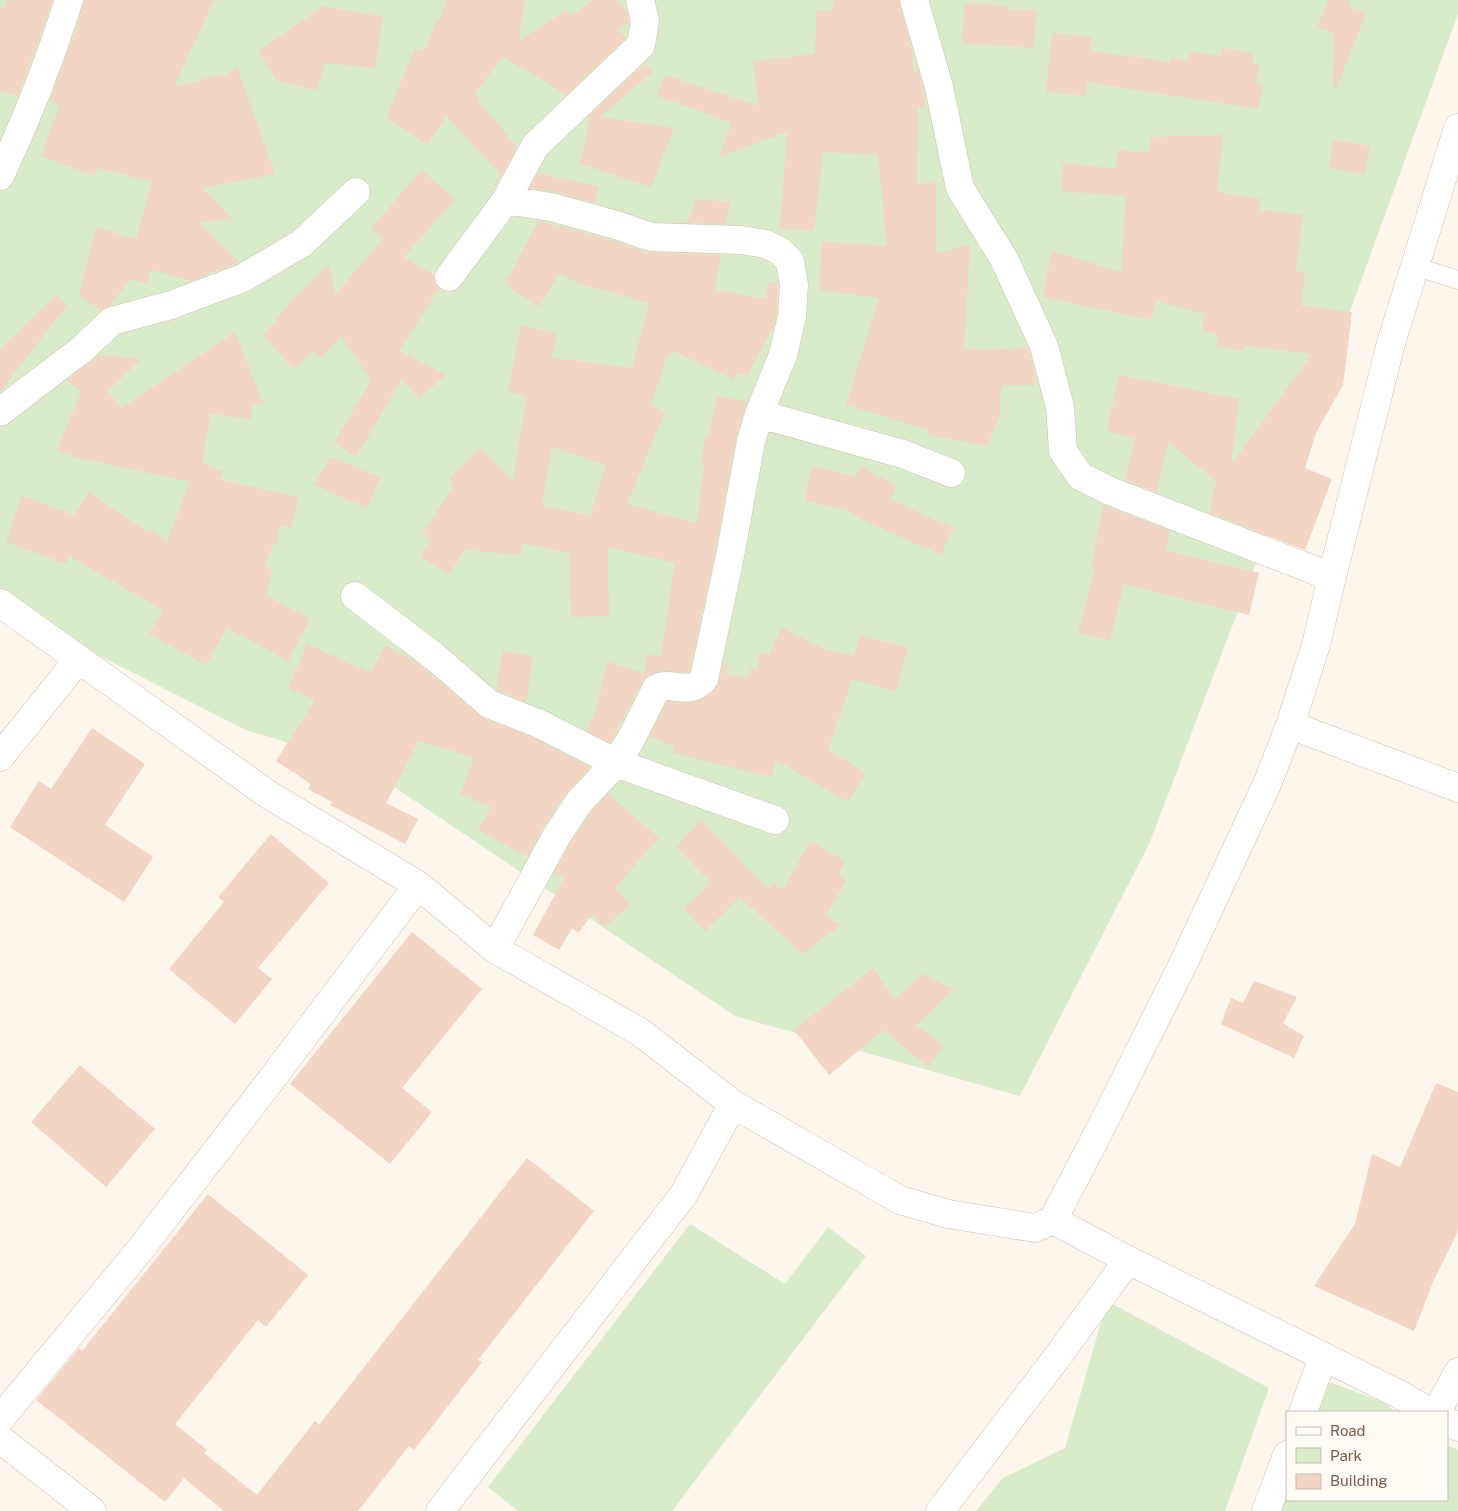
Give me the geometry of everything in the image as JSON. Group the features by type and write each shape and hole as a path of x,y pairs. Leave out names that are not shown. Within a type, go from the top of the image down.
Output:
{"street":[{"path":"0,176 17,141 59,32 69,0"},
{"path":"449,277 506,200 535,146 641,45 644,22 640,0"},
{"path":"914,0 939,87 960,188 1004,259 1044,346 1060,407 1063,451 1080,476 1110,491 1332,577"},
{"path":"0,603 266,793 418,885 495,948 640,1032 734,1104 900,1200 948,1214 1035,1228 1053,1220 1183,964 1268,782 1290,725 1316,644 1391,343 1458,128"},
{"path":"0,412 81,350 112,321 171,305 242,278 302,243 356,192"},
{"path":"495,948 556,837 579,802 616,763 631,739 656,689 660,686 693,688 704,679 730,556 751,441 759,414 783,355 792,316 794,285 790,262 780,251 766,244 741,240 651,236 551,207 506,200"},
{"path":"759,414 903,454 951,473"},
{"path":"355,596 436,657 489,704 540,724 616,763 775,820"},
{"path":"0,757 78,660"},
{"path":"1290,725 1458,788"},
{"path":"0,1419 139,1251 418,885"},
{"path":"440,1511 684,1194 734,1104"},
{"path":"1053,1220 1128,1260 1400,1394 1427,1411"},
{"path":"940,1511 1055,1360 1128,1260"},
{"path":"1303,1411 1323,1357"},
{"path":"1438,1411 1458,1372"},
{"path":"0,1438 92,1511"},
{"path":"1266,1511 1286,1458"}],"lane":[{"path":"1414,266 1458,280"}],"green space":[{"path":"0,0 1458,0 1458,14 1299,451 1150,842 1020,1096 735,1016 360,764 246,730 92,652 0,589"},
{"path":"690,1224 785,1284 828,1227 866,1256 672,1511 518,1511 488,1487"},
{"path":"1107,1301 1269,1388 1225,1511 976,1511 1003,1478 1065,1448"},
{"path":"1330,1382 1385,1403 1394,1411 1318,1411"},
{"path":"1448,1445 1458,1450 1458,1511 1279,1511 1286,1494 1286,1501 1448,1501"}],"building":[{"path":"7,0 53,0 18,96 0,92 0,7 6,8"},
{"path":"84,0 214,0 174,87 223,74 222,77 237,67 275,174 202,188 232,219 199,222 239,262 191,281 151,270 147,283 131,279 109,306 101,310 79,296 96,227 136,239 152,182 98,168 95,176 41,156 60,104 49,102 77,27"},
{"path":"447,0 524,0 519,41 566,10 570,16 593,0 618,0 628,15 629,22 618,29 626,38 565,96 556,88 503,57 474,94 480,98 477,100 517,146 496,186 494,186 500,174 446,116 428,145 386,118 415,49 425,50 437,19 440,20"},
{"path":"833,0 899,0 912,49 913,71 918,71 925,96 925,107 918,107 917,184 936,183 936,254 970,244 964,350 1008,349 1009,353 1010,349 1028,348 1034,368 1034,385 1001,385 1000,416 987,446 929,435 929,430 846,405 879,298 819,290 822,242 887,246 878,155 823,152 814,231 780,229 787,132 719,157 732,123 657,96 665,75 759,106 753,61 815,54 816,10 833,11"},
{"path":"1328,0 1348,0 1350,7 1366,13 1336,89 1333,88 1334,34 1317,27"},
{"path":"965,3 1007,6 1007,9 1036,10 1034,48 962,43"},
{"path":"323,6 383,17 375,68 325,63 317,91 276,80 259,51"},
{"path":"1052,33 1091,37 1090,51 1170,62 1170,58 1189,60 1190,52 1221,56 1223,48 1254,54 1252,63 1260,64 1255,83 1263,85 1258,109 1087,82 1086,96 1046,92"},
{"path":"645,63 653,72 600,117 674,128 651,187 580,164 590,118 588,117"},
{"path":"1223,135 1217,192 1261,199 1260,210 1303,215 1296,272 1305,273 1301,306 1352,312 1343,385 1316,433 1305,468 1332,479 1305,550 1210,513 1213,490 1218,483 1168,442 1157,493 1126,480 1135,438 1107,431 1119,375 1239,399 1231,465 1312,354 1245,346 1244,351 1217,347 1218,334 1202,331 1204,314 1156,301 1151,320 1043,297 1052,251 1121,272 1126,196 1061,191 1063,163 1116,169 1118,150 1150,153 1150,137"},
{"path":"1333,140 1370,146 1365,174 1329,168"},
{"path":"422,170 455,200 404,257 434,275 435,283 439,289 399,351 446,375 419,399 402,379 356,457 334,443 371,380 341,336 320,358 313,351 293,369 263,335 296,296 329,264 335,295 383,239 371,228"},
{"path":"538,173 599,187 595,203 555,192 530,188"},
{"path":"696,199 730,202 726,224 687,223"},
{"path":"538,221 611,240 646,252 721,255 715,290 766,299 768,282 778,283 774,326 747,376 736,373 734,380 672,350 671,357 667,356 651,405 665,412 627,504 697,523 704,465 701,464 706,433 709,434 717,396 747,402 736,438 715,553 690,671 660,671 649,675 642,682 610,743 587,731 599,701 608,662 644,673 647,654 661,657 675,563 608,547 609,616 571,617 569,553 522,543 521,555 464,550 449,574 421,557 431,540 423,534 454,484 449,478 480,447 513,481 527,396 508,392 521,325 557,333 552,358 632,368 649,303 581,284 559,274 539,307 505,284","holes":["552,447 606,465 590,516 542,506"]},
{"path":"56,295 67,305 0,392 0,349"},
{"path":"235,332 263,404 253,403 251,419 210,414 202,463 224,472 220,480 298,497 291,528 280,525 277,544 274,543 264,565 272,570 267,596 310,619 288,661 227,628 206,665 149,634 163,610 70,557 65,564 6,542 22,496 74,515 89,492 149,533 151,530 167,541 190,482 70,456 57,450 81,392 67,380 99,355 141,359 108,391 121,408"},
{"path":"330,457 380,477 367,508 314,485"},
{"path":"812,466 856,476 861,466 896,486 890,499 953,528 941,555 867,522 844,509 805,501"},
{"path":"1103,505 1170,531 1165,550 1259,573 1249,615 1124,584 1110,641 1078,633 1095,567 1092,566"},
{"path":"781,627 824,649 854,656 860,635 908,648 896,691 852,679 828,750 866,773 848,802 776,760 772,777 673,753 675,747 650,736 667,702 693,703 704,699 714,691 719,682 723,663 727,664 727,675 748,678 751,668 757,669 760,653 769,655"},
{"path":"307,644 371,673 385,645 412,659 483,718 534,738 590,767 566,793 527,857 478,830 491,807 460,794 474,758 419,741 386,803 418,819 405,844 330,805 332,802 308,789 311,784 276,761 315,700 288,688"},
{"path":"503,651 533,656 526,702 496,690"},
{"path":"92,728 145,764 105,825 153,857 124,902 10,827 39,781 51,789"},
{"path":"608,794 659,838 615,888 630,905 604,927 592,915 578,933 572,928 559,950 533,935 564,878 554,873 569,845 591,812"},
{"path":"701,820 768,889 773,884 783,890 810,841 845,861 838,874 846,880 826,916 841,925 802,954 740,897 705,931 684,909 711,883 676,847"},
{"path":"271,834 329,883 258,968 272,979 235,1024 169,969 224,902 218,897"},
{"path":"412,932 482,989 402,1088 432,1112 390,1164 290,1084"},
{"path":"873,968 895,999 922,974 954,989 916,1025 944,1046 928,1067 884,1030 829,1075 794,1030"},
{"path":"1254,981 1297,997 1283,1023 1304,1036 1294,1058 1221,1024 1231,998 1243,1003"},
{"path":"80,1065 155,1129 106,1187 31,1122"},
{"path":"1436,1083 1458,1092 1458,1231 1433,1282 1414,1331 1314,1286 1355,1224 1372,1154 1400,1167"},
{"path":"527,1158 594,1211 478,1360 482,1362 414,1450 409,1446 358,1511 224,1511 184,1478 165,1502 36,1400 79,1348 82,1351 208,1194 308,1275 266,1327 258,1320 175,1424 207,1450 204,1453 257,1495 315,1421 319,1425"}]}
